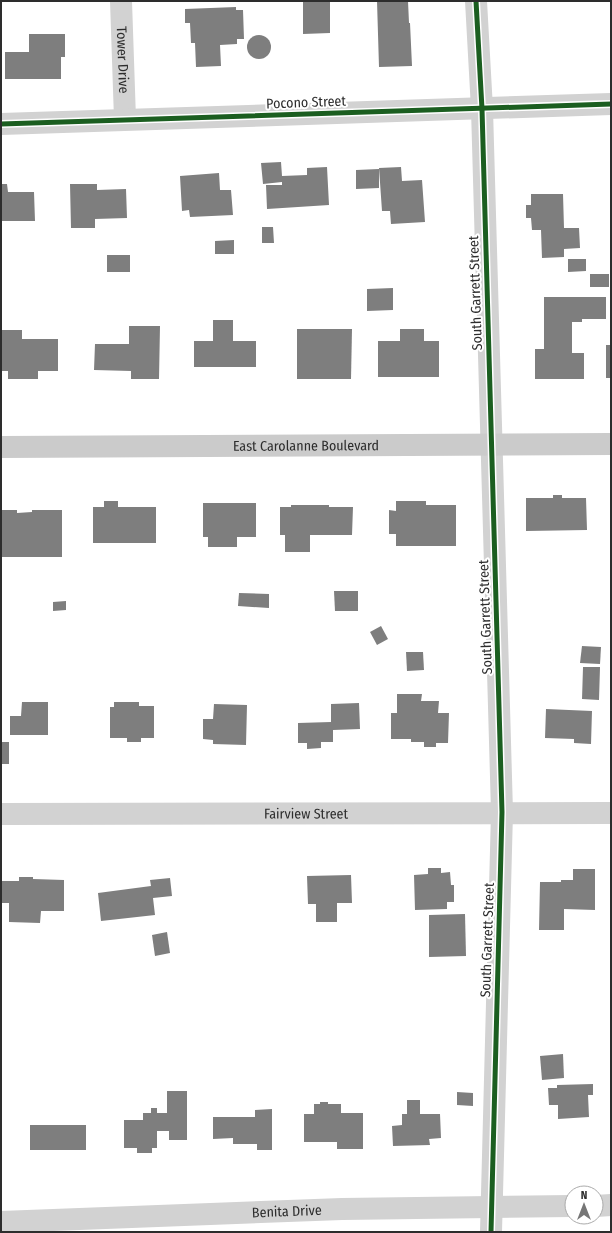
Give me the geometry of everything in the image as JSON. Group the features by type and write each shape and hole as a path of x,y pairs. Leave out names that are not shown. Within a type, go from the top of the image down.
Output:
{"street":[{"name":"Tower Drive","path":"121,1 124,120"},
{"name":"South Garrett Street","path":"476,1 482,109 502,812 490,1206 491,1232"},
{"name":"Pocono Street","path":"1,124 611,104"},
{"name":"East Carolanne Boulevard","path":"1,447 611,444"},
{"name":"Fairview Street","path":"1,814 611,813"},
{"name":"Benita Drive","path":"1,1222 342,1209 564,1206"}],"building":[{"path":"303,1 330,1 330,33 303,34"},
{"path":"377,1 408,1 412,66 379,67"},
{"path":"236,7 236,10 243,10 244,39 237,39 237,44 220,45 221,66 196,67 195,43 191,43 190,23 185,23 185,9"},
{"path":"29,34 65,34 65,57 61,57 61,79 5,79 5,52 29,52"},
{"path":"259,35 268,38 271,47 268,56 259,59 250,56 247,47 250,38"},
{"path":"281,162 282,176 307,175 307,168 327,167 329,205 267,209 266,185 282,185 282,182 263,184 261,163"},
{"path":"401,167 402,181 422,180 425,222 391,224 390,211 382,211 379,168"},
{"path":"379,169 379,188 356,189 356,170"},
{"path":"219,173 220,190 231,190 233,215 190,217 189,210 182,211 180,176"},
{"path":"1,184 7,184 8,192 34,192 35,221 1,221"},
{"path":"70,184 97,184 97,190 126,189 127,218 95,219 95,228 71,228"},
{"path":"531,194 563,194 564,228 579,228 580,248 564,249 564,257 542,258 541,230 532,230 531,218 526,218 526,205 531,205"},
{"path":"262,227 273,227 274,243 262,243"},
{"path":"234,240 234,254 215,254 215,241"},
{"path":"107,255 130,255 130,272 107,272"},
{"path":"568,259 586,259 586,271 568,272"},
{"path":"590,274 609,274 609,287 590,287"},
{"path":"393,288 393,310 367,311 367,289"},
{"path":"544,297 606,297 606,319 582,319 582,322 572,322 572,353 584,353 584,379 535,379 535,349 544,349"},
{"path":"213,320 233,320 233,341 256,341 256,367 194,367 194,341 213,341"},
{"path":"129,326 160,326 159,379 131,379 131,371 94,370 95,344 129,344"},
{"path":"297,329 352,329 351,379 297,379"},
{"path":"400,329 424,329 424,341 439,341 439,377 378,377 378,341 400,341"},
{"path":"1,330 22,330 22,339 58,339 58,371 38,371 38,379 8,379 8,371 1,371"},
{"path":"606,345 611,345 611,378 606,378"},
{"path":"553,495 562,495 562,498 586,498 587,530 526,531 526,498 553,498"},
{"path":"104,501 118,501 118,507 156,507 156,543 93,543 93,507 104,507"},
{"path":"396,501 426,501 426,505 456,505 456,546 396,546 396,534 389,534 389,510 396,511"},
{"path":"203,503 256,503 256,537 237,537 237,547 208,547 208,537 203,537"},
{"path":"291,505 329,505 329,507 353,507 352,535 310,535 310,552 285,552 285,535 280,535 280,507 291,507"},
{"path":"1,510 17,510 17,513 32,512 32,510 62,510 62,557 1,557"},
{"path":"334,591 358,591 358,611 335,611"},
{"path":"239,593 269,594 269,608 238,606"},
{"path":"66,601 66,610 53,611 53,602"},
{"path":"381,626 388,639 377,645 370,632"},
{"path":"582,646 601,647 600,664 580,663"},
{"path":"406,652 423,652 424,670 407,671"},
{"path":"583,667 600,667 599,700 582,699"},
{"path":"397,694 422,694 421,701 439,701 438,713 449,713 448,743 436,743 436,747 424,747 424,742 411,742 411,739 391,739 391,713 397,713"},
{"path":"22,702 48,702 48,735 10,735 10,716 21,716"},
{"path":"114,702 139,702 139,706 154,706 154,738 141,738 141,742 127,742 127,738 110,738 110,707 114,707"},
{"path":"359,703 360,729 333,730 333,742 321,742 321,748 307,749 307,743 298,743 298,723 331,722 331,704"},
{"path":"214,704 247,705 246,745 213,744 213,740 203,739 203,719 213,719"},
{"path":"546,709 592,711 591,744 574,743 574,739 545,738"},
{"path":"1,742 9,742 9,764 1,764"},
{"path":"428,868 441,868 441,873 450,872 451,885 454,885 454,902 447,902 447,909 415,910 414,875 428,874"},
{"path":"573,869 595,869 595,910 564,909 564,930 539,930 540,882 561,882 561,880 573,880"},
{"path":"351,875 352,903 337,903 337,922 316,922 316,904 308,904 307,876"},
{"path":"19,877 64,880 64,911 41,911 40,923 9,922 9,903 1,903 1,881 19,881"},
{"path":"170,878 172,896 153,898 155,915 101,921 98,893 151,886 150,880"},
{"path":"465,914 466,956 429,957 429,915"},
{"path":"167,932 170,953 155,956 152,935"},
{"path":"563,1054 564,1078 542,1080 540,1056"},
{"path":"593,1084 593,1095 588,1095 589,1117 558,1119 558,1105 549,1105 548,1088 557,1088 557,1085"},
{"path":"167,1091 187,1091 187,1140 169,1140 169,1131 157,1131 157,1148 152,1148 152,1153 137,1153 137,1148 124,1148 124,1120 143,1120 143,1113 151,1113 151,1108 157,1108 157,1113 167,1113"},
{"path":"457,1092 473,1093 473,1106 457,1105"},
{"path":"407,1100 420,1100 420,1114 440,1114 441,1138 429,1139 430,1145 393,1146 392,1126 402,1125 402,1114 407,1114"},
{"path":"320,1102 328,1102 328,1104 341,1104 341,1113 363,1113 363,1149 337,1149 337,1142 304,1142 304,1114 314,1114 314,1104 320,1104"},
{"path":"272,1109 272,1150 257,1150 257,1144 233,1144 233,1138 213,1139 213,1117 255,1117 255,1110"},
{"path":"30,1125 86,1125 86,1150 30,1150"}],"cycle path":[{"path":"476,1 482,109 502,812 491,1232"},
{"path":"1,124 611,104"}]}
